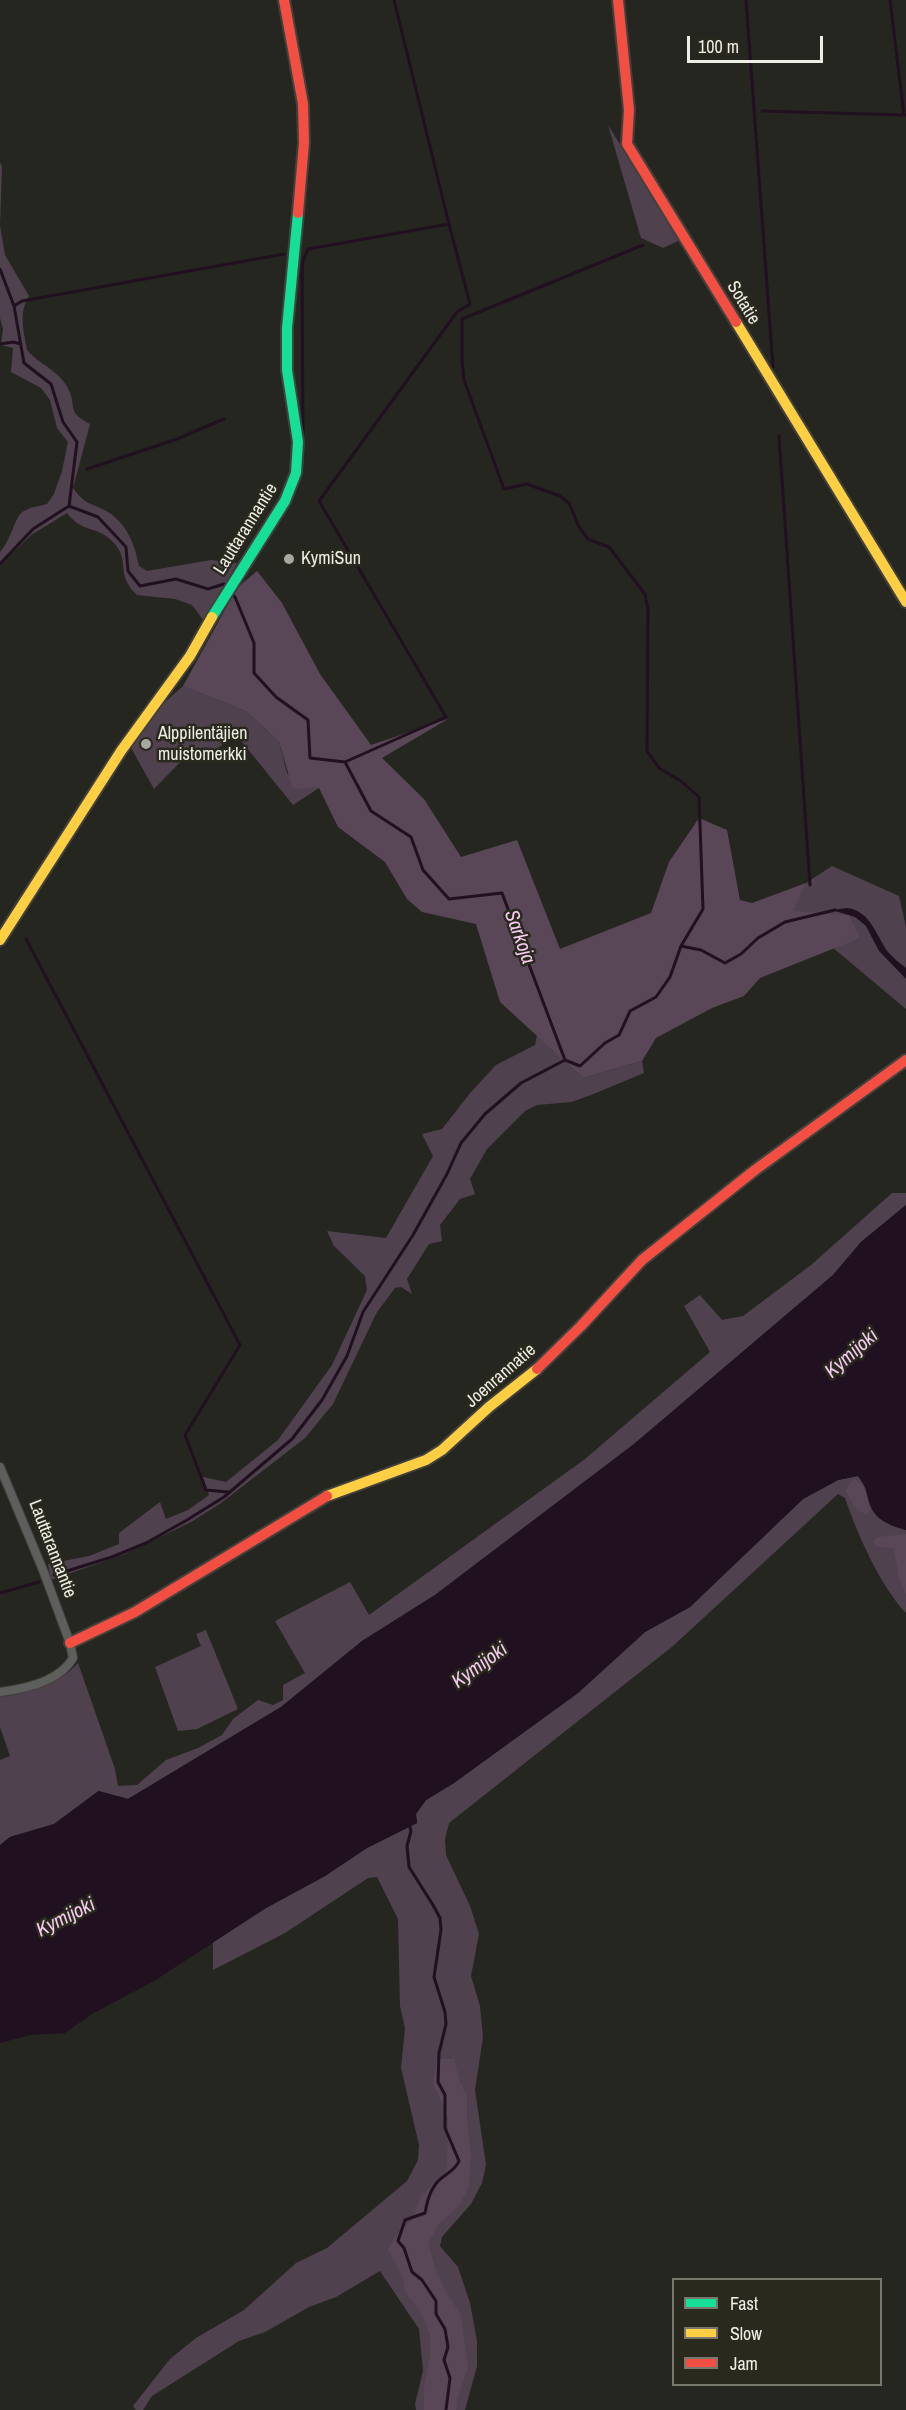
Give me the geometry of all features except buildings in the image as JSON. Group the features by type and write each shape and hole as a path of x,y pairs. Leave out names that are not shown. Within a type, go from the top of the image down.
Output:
{"street":[{"name":"Lauttarannantie","path":"0,940 121,750 190,656 292,486 298,460 298,442 287,370 287,328 304,144 303,104 298,68 284,0"},
{"name":"Sotatie","path":"618,0 629,110 627,144 906,602"},
{"name":"Joenrannatie","path":"70,1643 135,1612 239,1551 313,1503 335,1492 426,1460 442,1450 489,1407 538,1368 581,1326 642,1260 685,1224 906,1060"},
{"name":"Lauttarannantie","path":"0,1467 43,1570 70,1643"},
{"path":"0,1692 32,1685 67,1668 73,1658 70,1643"}],"shaded area":[{"path":"608,125 680,240 663,248 641,238"},
{"path":"0,162 2,167 0,226"},
{"path":"0,226 5,255 29,296 23,316 27,350 65,383 75,413 90,424 73,488 86,501 115,517 125,529 132,543 139,566 147,571 211,560 237,563 204,621 192,605 175,599 137,595 125,578 122,557 117,546 106,536 78,524 67,513 31,535 0,565 0,552 21,513 47,504 54,494 68,442 57,428 50,400 41,388 11,372 13,348 1,345 3,329 0,318"},
{"path":"257,571 282,603 320,674 371,745 448,719 382,758 424,799 461,857 517,840 560,949 651,913 669,862 699,818 727,830 740,900 752,903 806,883 793,911 849,915 860,938 760,978 744,996 712,1008 656,1038 642,1061 583,1078 500,1002 476,924 422,912 407,899 385,862 338,827 319,788 293,789 279,742 247,712 183,686 237,588"},
{"path":"183,686 247,712 279,742 287,773 319,788 293,805 234,732 206,761 193,749 154,789 130,746 165,702"},
{"path":"832,866 899,896 906,927 906,1009 832,947 860,938 792,911 806,883"},
{"path":"537,1035 583,1078 642,1061 644,1073 571,1102 537,1105 525,1111 487,1149 470,1179 475,1194 460,1199 440,1225 442,1241 429,1244 407,1279 412,1294 401,1287 395,1288 377,1312 333,1404 305,1438 221,1503 191,1522 125,1554 51,1580 48,1564 89,1556 119,1544 119,1533 160,1502 166,1519 188,1510 209,1495 203,1477 226,1482 278,1440 332,1365 367,1290 365,1276 334,1246 327,1231 386,1238 433,1156 422,1134 442,1129 496,1065 535,1045"},
{"path":"892,1193 906,1193 906,1205 861,1242 833,1275 634,1444 435,1595 362,1641 281,1707 128,1799 98,1791 54,1824 10,1837 0,1845 0,1760 10,1756 0,1727 0,1695 43,1686 62,1677 78,1663 115,1769 118,1786 137,1785 166,1760 198,1748 222,1735 233,1719 258,1700 273,1705 283,1700 283,1685 305,1673 275,1621 350,1582 369,1615 585,1459 710,1352 684,1306 700,1295 722,1320 743,1316 811,1265"},
{"path":"858,1476 890,1525 906,1530 906,1613 878,1574 845,1498 838,1494 673,1646 449,1823 445,1839 446,1855 470,1906 479,1934 471,1976 480,2006 483,2037 475,2090 486,2165 482,2183 471,2204 442,2237 440,2246 458,2267 470,2303 477,2341 477,2366 465,2410 416,2410 415,2404 423,2371 419,2329 380,2271 336,2297 309,2307 265,2332 239,2341 152,2396 143,2410 136,2410 133,2406 170,2359 196,2338 244,2310 296,2263 327,2248 407,2181 418,2160 419,2145 401,2068 405,2028 400,2006 398,1919 377,1877 368,1878 285,1933 213,1970 213,1942 266,1908 325,1876 367,1848 417,1823 416,1814 426,1800 454,1783 578,1693 645,1632 690,1607 803,1499 838,1480"},
{"path":"854,1478 866,1489 870,1510 867,1514 857,1511 845,1490"},
{"path":"906,1534 906,1594 899,1578 894,1548 878,1547 873,1542 878,1537"},
{"path":"206,1630 238,1709 197,1729 178,1731 155,1667 201,1646 196,1634"},
{"path":"438,2059 454,2059 467,2096 471,2155 469,2186 460,2205 438,2225 428,2244 445,2291 461,2314 468,2368 458,2396 456,2410 424,2410 424,2387 430,2357 430,2334 421,2313 405,2292 403,2278 388,2250 395,2237 412,2219 421,2196 447,2171 448,2118 433,2082"}],"water":[{"path":"847,908 862,914 872,925 888,952 906,968 906,979 879,951 866,926 855,917 832,910"},
{"name":"Kymijoki","path":"906,1205 906,1530 888,1524 876,1515 864,1484 858,1476 838,1480 803,1499 690,1607 645,1632 578,1693 454,1783 426,1800 416,1814 417,1823 367,1848 325,1876 266,1908 154,1981 92,2014 65,2033 30,2035 0,2043 0,1845 10,1837 54,1824 99,1791 128,1799 281,1707 362,1641 435,1595 634,1444 833,1275 861,1242"}],"waterway":[{"path":"394,0 449,224"},
{"path":"746,0 773,367"},
{"path":"890,0 904,115 906,115"},
{"path":"762,111 904,115"},
{"path":"303,434 302,272 303,261 308,249 449,224 470,304 457,312 319,501 446,717 345,762"},
{"path":"643,245 462,319 462,359 464,380 504,489 527,484 560,496 569,503 579,527 588,539 609,547 645,594 648,610 647,751 659,768 681,781 699,797 703,909 681,946"},
{"path":"14,306 22,301 284,254"},
{"name":"Sarkoja","path":"0,269 14,306 24,363 51,384 63,422 77,442 69,506 98,517 126,547 128,571 140,586 176,579 208,589 224,584 227,588"},
{"path":"0,344 13,342 21,344"},
{"path":"87,469 177,439 224,419"},
{"path":"779,436 810,885"},
{"path":"0,564 33,529 69,506"},
{"name":"Sarkoja","path":"231,593 235,597 254,643 254,673 276,697 308,720 310,758 345,762 371,811 411,837 423,870 449,899 502,893 565,1060 580,1066 605,1043 619,1035 630,1011 656,997 670,977 681,946 701,950 725,963 741,954 758,938 785,922 835,910"},
{"path":"26,939 240,1345 185,1435 206,1490 228,1492"},
{"path":"54,1575 112,1557 146,1543 187,1520 224,1497 292,1439 322,1400 347,1356 363,1312 413,1235 447,1174 461,1143 485,1114 521,1083 565,1060"},
{"path":"0,1593 39,1582"},
{"path":"409,1824 411,1831 407,1846 409,1867 440,1918 441,1930 434,1977 445,2012 446,2024 439,2053 438,2082 445,2095 445,2128 459,2161 433,2188 425,2213 405,2220 398,2241 404,2248 412,2272 422,2280 436,2301 436,2314 445,2329 448,2347 444,2360 450,2378 446,2410"}],"traffic: fast":[{"path":"212,617 285,501 296,473 298,442 287,370 287,328 298,213"}],"traffic: slow":[{"path":"736,322 906,602"},
{"path":"0,940 121,751 190,656 212,617"},
{"path":"327,1496 426,1460 442,1450 489,1407 537,1369"}],"traffic: jam":[{"path":"284,0 303,104 304,143 298,213"},
{"path":"618,0 629,110 627,144 736,322"},
{"path":"537,1369 581,1326 642,1260 755,1170 906,1060"},
{"path":"70,1643 135,1612 327,1496"}],"place":[{"name":"KymiSun","path":"289,559"},
{"name":"Alppilentäjien muistomerkki","path":"146,744"}]}
